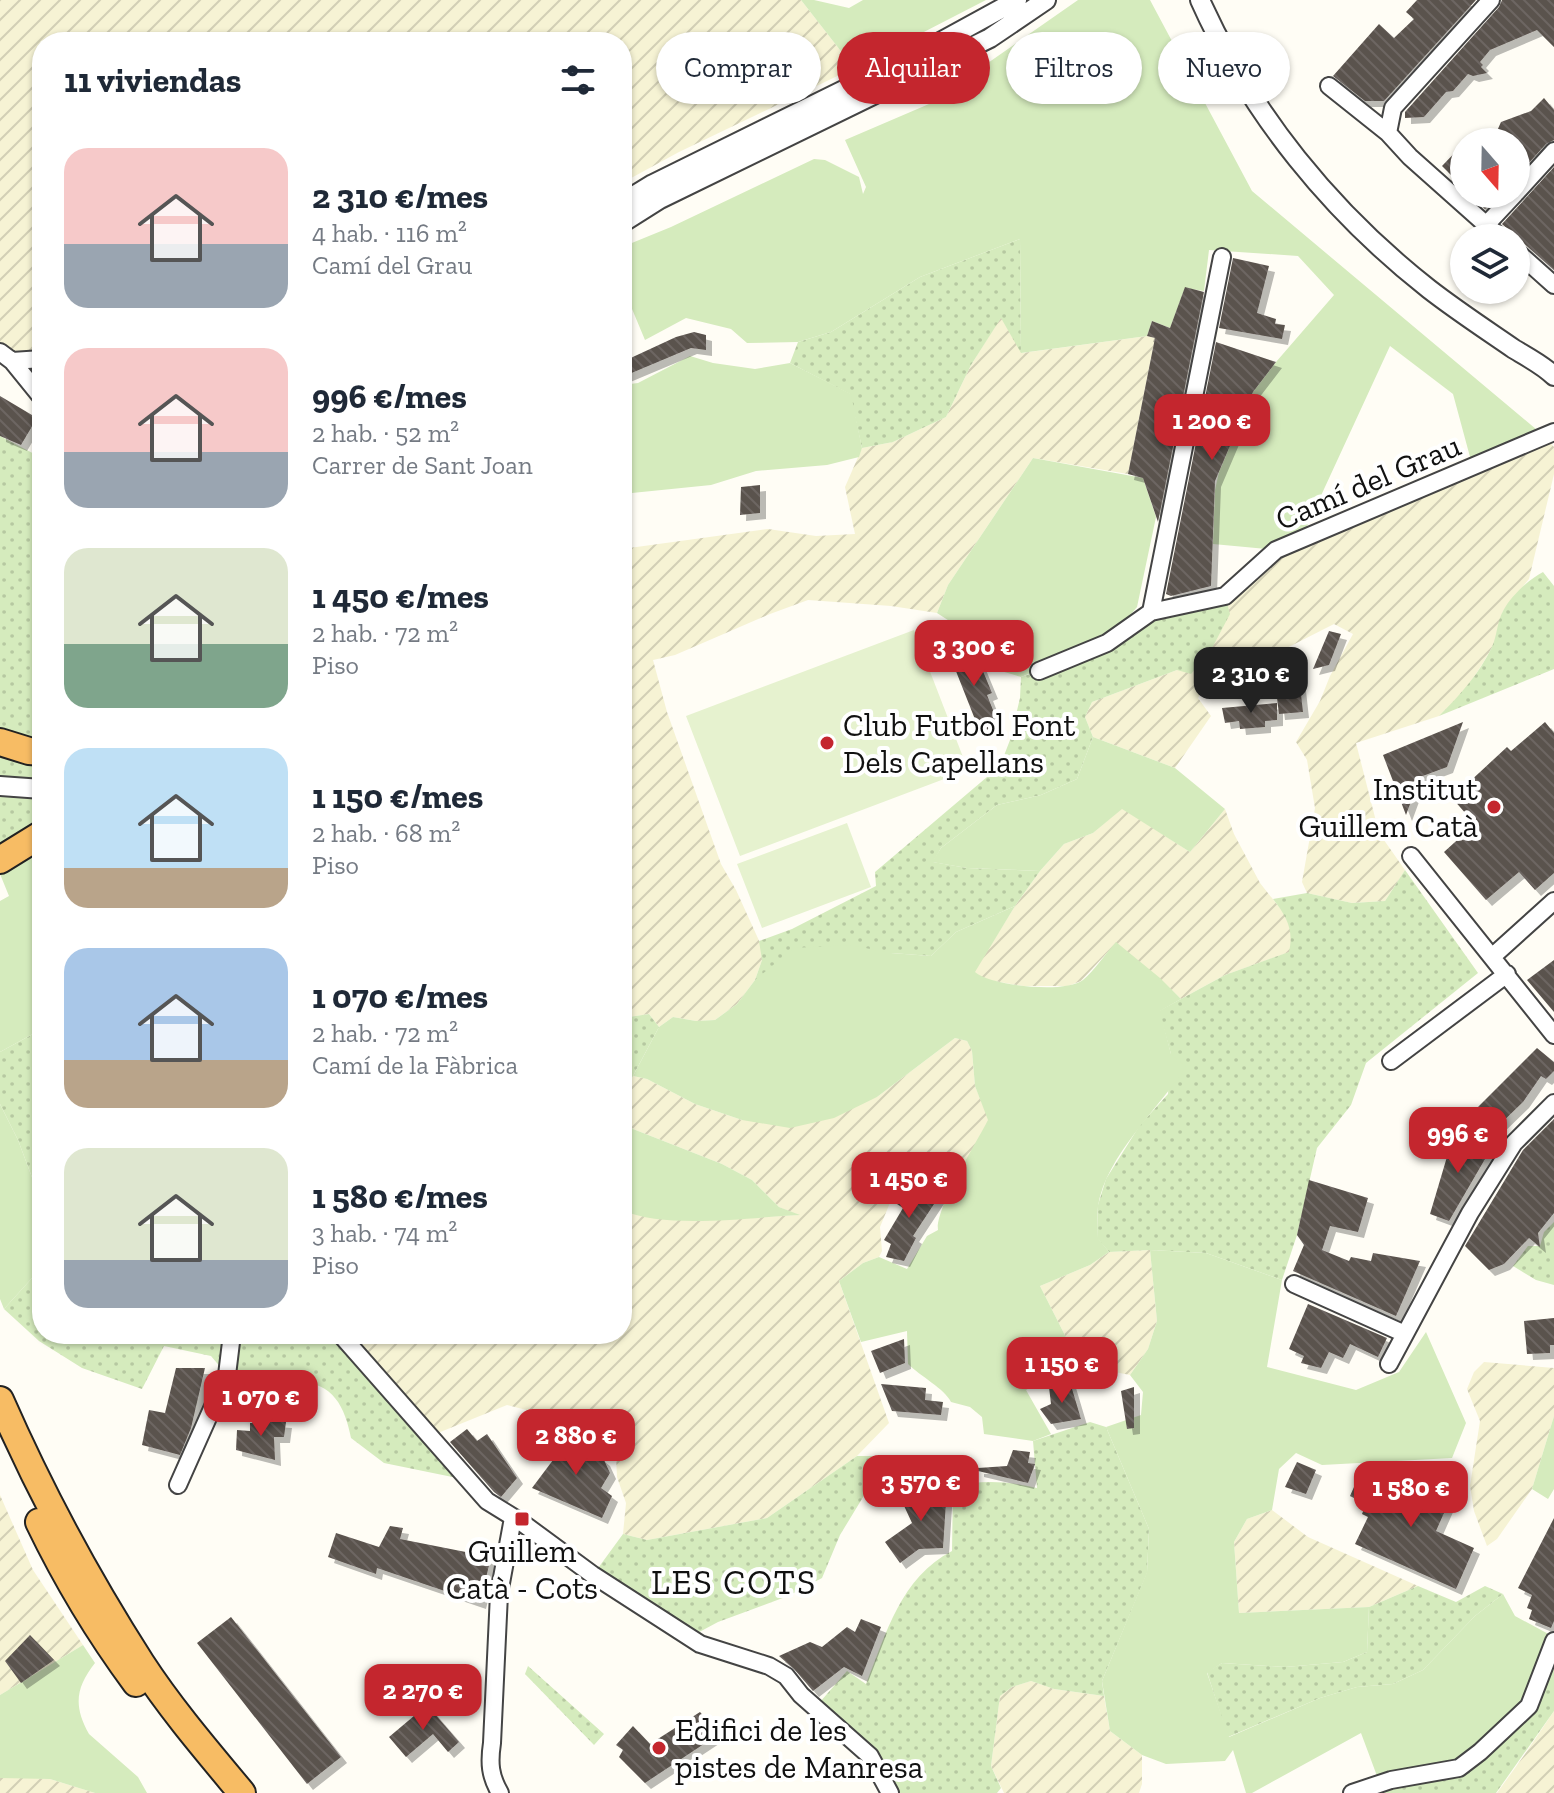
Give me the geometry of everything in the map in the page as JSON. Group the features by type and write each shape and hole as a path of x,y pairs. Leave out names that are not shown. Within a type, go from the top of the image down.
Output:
{"highway":[{"path":"0,742 32,751"},
{"path":"0,860 32,840"},
{"path":"0,1400 71,1546 141,1664 193,1735 242,1793"},
{"path":"0,1438 55,1556 112,1651 180,1744 222,1793"}],"street":[{"path":"632,197 935,45 1017,0"},
{"path":"632,217 660,199 990,38 1046,0"},
{"path":"1200,0 1222,49 1262,113 1345,215 1428,288 1553,374"},
{"path":"1388,133 1393,108 1491,0"},
{"path":"1329,86 1388,133 1410,157 1485,224"},
{"path":"1530,177 1554,151"},
{"path":"1487,224 1501,208"},
{"path":"1151,612 1222,257"},
{"path":"1530,264 1554,285"},
{"path":"6,357 32,358"},
{"path":"6,357 32,387"},
{"name":"Camí del Grau","path":"1039,671 1107,643 1151,612 1225,596 1276,550 1554,432"},
{"path":"0,786 32,785"},
{"path":"1411,856 1554,1035"},
{"path":"1493,956 1554,901"},
{"path":"1391,1061 1507,974"},
{"path":"1389,1364 1470,1213 1514,1143 1554,1103"},
{"path":"1294,1284 1405,1334"},
{"path":"178,1485 227,1375 231,1344"},
{"path":"349,1344 487,1501 700,1644 769,1666 786,1676 801,1695 870,1756 890,1793"},
{"path":"500,1793 493,1781 489,1763 499,1594 513,1518"},
{"path":"1352,1793 1391,1780 1459,1768 1529,1706 1554,1641"}],"shaded area":[{"path":"0,0 801,0 837,46 837,76 821,84 821,32 656,32 656,104 779,104 632,178 632,32 32,32 32,387 0,352"},
{"path":"1001,317 1022,353 1147,336 1155,338 1128,474 1033,458 948,585 937,613 808,600 675,655 653,660 667,712 721,864 761,945 762,960 755,980 737,1004 715,1020 673,1017 659,1027 649,1014 632,1017 632,548 768,529 816,536 855,534 845,487 862,448 893,442 946,417 971,365"},
{"path":"1543,435 1554,447 1554,474 1529,579 1503,611 1494,644 1483,663 1464,692 1439,716 1356,743 1379,833 1405,870 1385,901 1352,903 1307,893 1302,882 1315,808 1307,760 1296,742 1353,634 1334,624 1202,691 1198,698 1211,716 1175,768 1093,737 1085,717 1092,702 1177,670 1225,596 1276,550"},
{"path":"1122,808 1190,852 1225,809 1234,834 1260,883 1283,912 1293,933 1290,952 1225,975 1181,999 1116,943 1081,981 1068,986 1023,986 983,979 974,972 1015,906 1064,844 1093,833"},
{"path":"955,1038 967,1041 972,1051 975,1086 989,1120 958,1177 925,1160 913,1160 894,1193 880,1227 882,1251 879,1257 863,1263 839,1281 889,1423 857,1456 767,1518 647,1540 623,1534 626,1503 617,1477 616,1455 550,1416 507,1405 428,1437 349,1344 632,1344 632,1213 727,1219 798,1215 779,1207 752,1180 722,1164 633,1129 633,1076 647,1079 695,1104 742,1120 877,1097"},
{"path":"1150,1250 1157,1321 1148,1349 1130,1375 1080,1365 1040,1286 1090,1265 1109,1252"},
{"path":"1484,1362 1554,1368 1554,1416 1532,1489 1497,1539 1487,1546 1474,1511 1470,1486 1480,1421 1467,1389 1474,1372"},
{"path":"0,1495 33,1570 83,1645 0,1695"},
{"path":"1272,1510 1308,1537 1418,1586 1369,1607 1239,1613 1234,1542 1247,1519"},
{"path":"1031,1681 1054,1689 1104,1696 1110,1731 1142,1755 1139,1793 1004,1793 991,1766 1000,1696 1012,1687"},
{"path":"1554,1711 1554,1793 1497,1793 1525,1754"},
{"path":"0,1778 50,1779 95,1793 0,1793"}],"green space":[{"path":"801,0 849,8 863,0 986,0 924,32 837,32 837,46"},
{"path":"1078,0 1150,0 1167,32 1158,32 1158,104 1206,104 1252,191 1543,435 1473,468 1453,394 1390,346 1301,539 1276,550 1213,544 1215,490 1219,472 1253,392 1334,295 1298,256 1209,250 1204,291 1185,288 1170,328 1152,321 1147,336 1021,353 1020,239 920,277 831,332 798,342 747,343 731,329 686,318 645,340 632,309 632,243 814,159 825,160 859,177 863,194 866,187 845,140 929,104 990,104 990,61 1006,50 1006,104 1142,104 1142,32 1032,32"},
{"path":"1020,239 1021,353 1001,318 971,365 946,417 893,442 862,448 850,394 790,363 798,342 831,332 920,277"},
{"path":"690,356 755,369 790,363 851,394 862,448 859,457 827,465 756,471 711,485 632,493 632,384"},
{"path":"0,436 32,453 32,752 29,752 32,757 32,856 0,874"},
{"path":"1033,458 1143,478 1156,517 1137,607 1107,643 1021,677 1001,671 954,624 937,613 948,585"},
{"path":"1543,572 1554,586 1554,669 1439,716 1481,666 1492,647 1506,605 1520,589"},
{"path":"1225,596 1230,614 1211,650 1191,674 1177,670 1092,702 1085,717 1093,737 1077,779 1041,795 997,805 941,848 933,862 967,868 1040,871 1015,906 956,932 931,956 891,953 755,980 762,960 759,941 792,929 876,886 875,872 1000,766 1020,698 1021,677 1039,671 1151,612"},
{"name":"Club Futbol Font Dels Capellans","path":"914,630 968,770 740,856 686,716"},
{"path":"1093,737 1175,768 1225,809 1190,852 1122,809 1093,833 1064,844 1040,871 967,868 932,862 941,848 997,805 1041,795 1077,779"},
{"path":"847,823 871,887 762,928 737,864"},
{"path":"32,856 32,1034 0,1052 0,901 9,896 0,874"},
{"path":"1405,870 1478,973 1366,1063 1351,1105 1317,1148 1297,1235 1282,1280 1206,1253 1150,1250 1109,1252 1097,1238 1098,1205 1106,1179 1140,1125 1168,1094 1171,1054 1159,1011 1225,975 1289,952 1291,937 1288,924 1273,899 1307,893 1352,903 1385,901"},
{"path":"1015,906 975,972 1011,984 1061,987 1083,980 1116,942 1181,999 1160,1011 1171,1054 1186,1067 1122,1151 1103,1187 1098,1206 1097,1237 1109,1252 1090,1265 1040,1286 1080,1365 1053,1374 1026,1390 1051,1434 1033,1441 984,1434 982,1417 970,1407 951,1402 908,1364 907,1331 861,1342 839,1281 863,1263 879,1257 907,1269 927,1236 938,1230 943,1207 988,1120 975,1086 972,1051 967,1041 955,1038 877,1097 834,1118 790,1128 742,1120 695,1104 647,1079 633,1076 659,1027 673,1017 715,1020 737,1004 755,980 794,948 850,945 891,953 931,956 956,932"},
{"path":"649,1014 659,1027 632,1078 632,1017"},
{"path":"32,1034 32,1177 0,1104 0,1052"},
{"path":"0,1104 32,1177 32,1278 4,1309 0,1299"},
{"path":"632,1128 722,1164 752,1180 779,1207 800,1215 685,1221 632,1213"},
{"path":"1554,1222 1554,1285 1536,1280 1513,1266 1528,1246 1540,1246 1544,1232"},
{"path":"1150,1250 1206,1253 1282,1280 1267,1367 1356,1390 1399,1372 1426,1332 1466,1423 1452,1458 1322,1465 1296,1453 1279,1469 1272,1510 1247,1519 1234,1542 1239,1613 1369,1607 1367,1652 1343,1662 1285,1667 1222,1663 1207,1673 1229,1737 1320,1698 1357,1687 1393,1684 1423,1670 1475,1616 1503,1594 1515,1616 1554,1637 1529,1706 1459,1768 1380,1784 1361,1733 1252,1793 1246,1793 1233,1750 1225,1761 1166,1764 1142,1755 1110,1731 1102,1681 1147,1572 1149,1529 1106,1427 1141,1415 1143,1392 1130,1375 1148,1349 1157,1321"},
{"path":"32,1278 32,1335 4,1309"},
{"path":"44,1344 231,1344 227,1375 211,1356 164,1346 142,1389 82,1368"},
{"path":"239,1344 349,1344 467,1480 384,1463 351,1438 341,1407 320,1386 298,1382 282,1399 251,1398 233,1385"},
{"path":"1554,1416 1554,1489 1548,1499 1532,1489"},
{"path":"1090,1422 1106,1427 1149,1529 1147,1573 1102,1681 1104,1696 1054,1689 1031,1681 1012,1687 1000,1696 991,1766 1001,1788 997,1793 897,1793 820,1702 847,1671 866,1684 897,1608 920,1576 934,1562 952,1551 953,1486 995,1482 1037,1488 1033,1441"},
{"path":"857,1456 872,1456 875,1468 871,1484 840,1535 822,1578 788,1596 718,1622 690,1637 593,1575 623,1534 647,1540 767,1518"},
{"path":"1418,1586 1456,1602 1485,1586 1503,1594 1475,1616 1423,1670 1393,1684 1357,1687 1320,1698 1228,1737 1207,1672 1222,1663 1285,1667 1343,1662 1367,1652 1369,1607"},
{"path":"1554,1641 1554,1711 1496,1793 1352,1793 1391,1780"},
{"path":"83,1645 95,1663 84,1680 79,1697 84,1724 89,1734 138,1777 147,1793 95,1793 50,1779 0,1778 0,1695"},
{"path":"528,1666 604,1734 594,1745 525,1674"}],"building":[{"path":"1417,0 1476,0 1384,101 1365,101 1333,76 1379,24 1394,38 1414,19 1406,12"},
{"path":"1502,0 1554,0 1554,47 1537,30 1490,50 1480,62 1487,73 1468,74 1453,91 1446,92 1424,117 1405,118 1405,112"},
{"path":"1544,98 1554,110 1554,140 1530,162 1530,128 1498,128 1501,122 1531,111"},
{"path":"1450,158 1450,174 1442,166"},
{"path":"1554,167 1554,270 1530,249 1530,224 1502,224 1517,208 1530,208 1530,193"},
{"path":"1233,258 1269,266 1257,313 1276,319 1275,324 1285,325 1282,339 1219,328"},
{"path":"1185,287 1204,292 1158,522 1143,478 1128,474 1155,338 1147,336 1152,321 1170,328"},
{"path":"694,332 706,335 706,350 691,348 632,373 632,357"},
{"path":"1216,342 1276,362 1253,392 1215,481 1211,586 1171,596 1166,594"},
{"path":"0,396 32,415 32,426 21,445 0,436"},
{"path":"760,485 760,513 740,515 741,487"},
{"path":"1329,631 1341,634 1329,665 1313,669"},
{"path":"966,644 975,666 980,664 992,693 987,695 999,725 980,732 948,651"},
{"path":"1299,676 1303,712 1279,714 1275,682"},
{"path":"1277,703 1277,720 1265,721 1265,727 1240,729 1239,721 1225,723 1222,708"},
{"path":"1463,722 1447,767 1420,777 1406,815 1383,755"},
{"path":"1545,722 1554,733 1554,873 1535,890 1519,872 1486,900 1444,852 1475,824 1452,798 1507,747 1511,751"},
{"path":"1554,960 1554,1012 1527,980"},
{"path":"1537,1048 1554,1062 1554,1071 1546,1079 1541,1076 1523,1102 1492,1132 1472,1113"},
{"path":"1554,1119 1554,1213 1538,1233 1540,1247 1529,1238 1504,1264 1489,1270 1465,1246 1523,1150"},
{"path":"1478,1138 1492,1147 1449,1221 1430,1214 1452,1140"},
{"path":"1309,1180 1368,1198 1358,1232 1330,1226 1322,1250 1349,1261 1351,1257 1371,1261 1373,1253 1420,1261 1396,1316 1293,1271 1304,1245 1297,1235"},
{"path":"912,1181 938,1198 913,1236 916,1238 904,1261 886,1257 891,1244 884,1240 903,1208 897,1204"},
{"path":"1308,1304 1387,1338 1378,1357 1350,1344 1343,1358 1329,1352 1321,1368 1301,1363 1304,1356 1289,1349"},
{"path":"1554,1318 1554,1345 1550,1345 1550,1353 1527,1354 1524,1321"},
{"path":"904,1339 905,1363 880,1373 871,1351"},
{"path":"176,1368 205,1368 191,1428 180,1455 142,1445 149,1410 165,1413"},
{"path":"1070,1382 1081,1419 1051,1424 1040,1409 1051,1404 1049,1387"},
{"path":"881,1384 926,1388 925,1400 943,1402 941,1415 892,1411"},
{"path":"1134,1387 1134,1428 1127,1429 1121,1391"},
{"path":"255,1420 286,1422 284,1437 274,1437 275,1460 236,1450 237,1430 250,1431 250,1423 255,1423"},
{"path":"467,1429 477,1441 487,1434 517,1478 501,1497 450,1442"},
{"path":"565,1430 604,1460 610,1473 601,1488 612,1496 602,1518 532,1488 556,1456 550,1451"},
{"path":"1013,1450 1030,1452 1028,1463 1035,1464 1028,1483 978,1471 978,1468 1007,1466"},
{"path":"1297,1462 1316,1470 1306,1494 1285,1487"},
{"path":"1399,1472 1452,1495 1436,1531 1474,1548 1456,1589 1355,1544 1368,1517 1362,1514 1366,1504 1350,1496 1358,1478 1390,1492"},
{"path":"947,1487 943,1548 919,1549 900,1563 885,1542 912,1523 899,1495"},
{"path":"1554,1518 1554,1621 1551,1628 1529,1619 1532,1610 1527,1608 1532,1595 1518,1588"},
{"path":"390,1526 403,1528 400,1539 491,1557 480,1603 377,1568 376,1574 328,1557 336,1533 379,1547"},
{"path":"231,1617 341,1757 307,1784 197,1643"},
{"path":"861,1619 881,1627 862,1676 844,1667 813,1691 779,1656 810,1642 822,1647 847,1627 855,1632"},
{"path":"30,1635 54,1660 21,1683 5,1661"},
{"path":"427,1705 459,1742 448,1752 433,1734 406,1757 389,1737"},
{"name":"Edifici de les pistes de Manresa","path":"700,1712 719,1734 645,1783 619,1757 623,1750 616,1745 633,1726 650,1744"}],"place":[{"name":"Club Futbol Font Dels Capellans","path":"827,743"},
{"name":"Institut Guillem Catà","path":"1494,807"},
{"name":"Guillem Catà - Cots","path":"522,1519"},
{"name":"Edifici de les pistes de Manresa","path":"659,1748"}],"district":[{"name":"LES COTS","path":"734,1582"}]}
